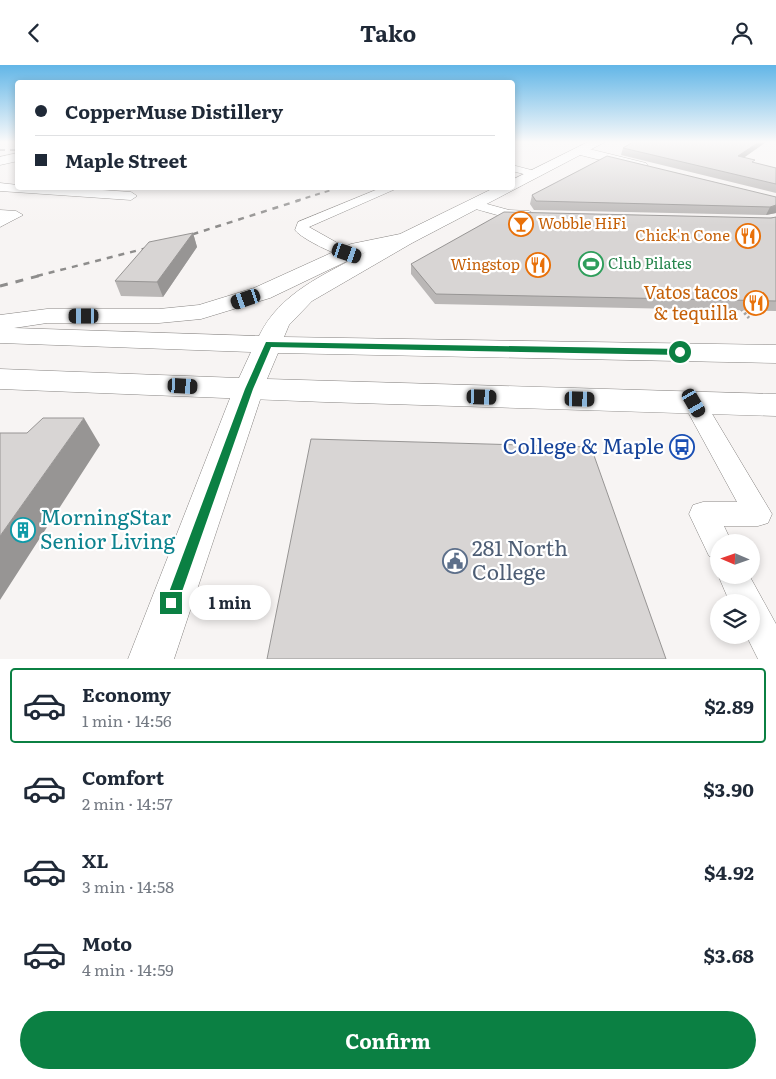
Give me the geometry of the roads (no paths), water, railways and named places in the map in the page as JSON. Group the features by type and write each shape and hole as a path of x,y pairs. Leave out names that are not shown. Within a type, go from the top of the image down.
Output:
{"main road":[{"path":"515,185 544,170"},
{"path":"358,256 358,248 405,239 505,190"},
{"path":"0,322 47,316 158,316 201,312 262,293 358,256"},
{"path":"151,659 249,389 278,322 294,304 358,256"},
{"path":"0,335 268,344 776,353"},
{"path":"0,379 249,389 776,405"}],"lane":[{"path":"519,170 535,174"},
{"path":"0,187 15,188"},
{"path":"44,190 131,196"},
{"path":"358,256 302,230 303,225 387,190"},
{"path":"476,205 509,214 544,215"},
{"path":"0,214 16,215 0,223"},
{"path":"694,403 767,515"},
{"path":"713,534 703,514 767,515"},
{"path":"760,628 776,659"}],"railway":[{"path":"296,201 331,190"},
{"path":"181,238 300,200"},
{"path":"37,276 155,246"},
{"path":"0,286 42,275"}],"place":[{"name":"Wobble HiFi","path":"521,224"},
{"name":"Chick'n Cone","path":"748,236"},
{"name":"Club Pilates","path":"591,264"},
{"name":"Wingstop","path":"538,265"},
{"name":"Vatos tacos & tequilla","path":"756,303"},
{"name":"College & Maple","path":"682,447"},
{"name":"MorningStar Senior Living","path":"23,530"},
{"name":"281 North College","path":"455,561"}]}
